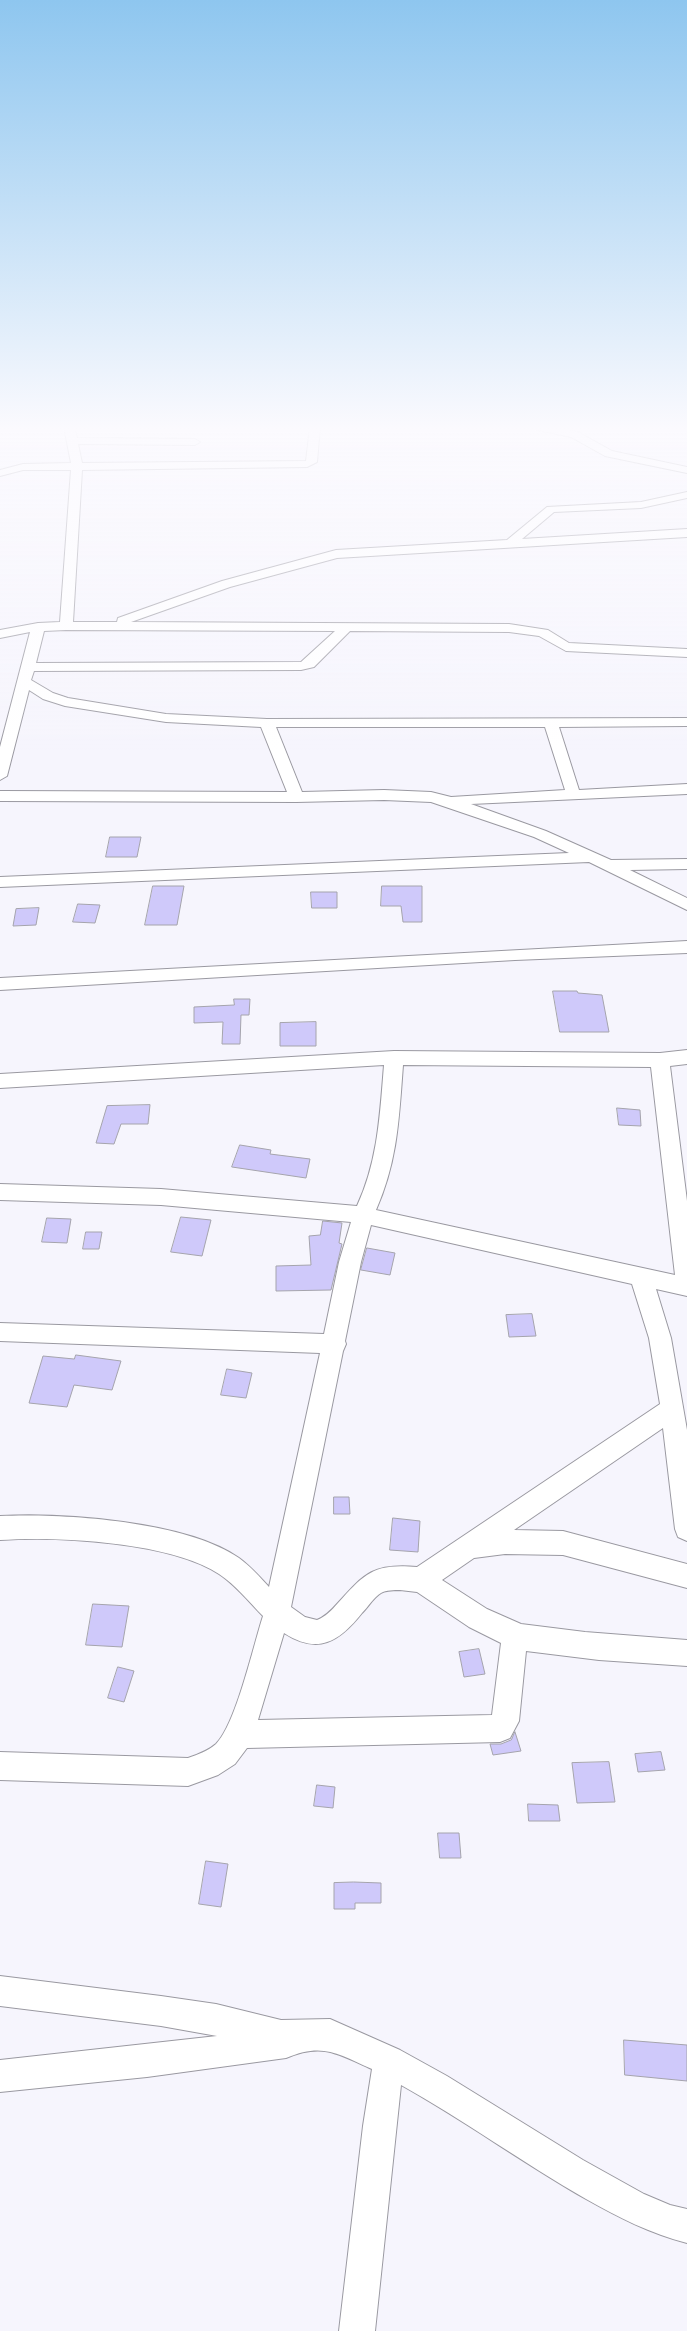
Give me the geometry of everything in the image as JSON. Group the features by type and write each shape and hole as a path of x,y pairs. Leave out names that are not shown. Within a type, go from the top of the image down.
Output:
{"street":[{"path":"66,626 72,536"},
{"path":"512,542 519,536"},
{"path":"111,626 226,584 336,554 621,536"},
{"path":"0,634 38,627 66,626 509,628 543,633 566,647 687,653"},
{"path":"0,776 38,627"},
{"path":"27,667 301,666 310,664 346,628"},
{"path":"23,682 48,696 89,707 166,718 267,723 551,724 687,722"},
{"path":"267,723 296,797"},
{"path":"551,724 573,793"},
{"path":"448,801 687,788"},
{"path":"0,796 296,797 412,795 448,801 540,834 609,865 687,905"},
{"path":"0,882 592,857"},
{"path":"609,865 687,864"},
{"path":"0,984 161,976 523,953 687,948"},
{"path":"0,1081 394,1058 660,1060 687,1057"},
{"path":"0,1766 188,1772 208,1765 225,1754 240,1734 277,1612 335,1344 350,1262 363,1215 374,1191 388,1140 394,1058"},
{"path":"0,1192 70,1192 161,1197 363,1215 687,1287 660,1060"},
{"path":"641,1278 656,1319 684,1487 687,1529"},
{"path":"0,1332 335,1344"},
{"path":"420,1580 672,1409"},
{"path":"0,1528 40,1527 78,1530 141,1537 201,1550 229,1566 277,1612 308,1632 318,1633 334,1624 372,1584 399,1578 420,1580 442,1596 497,1628 515,1636 575,1644 687,1653"},
{"path":"468,1549 505,1542 562,1543 687,1576"},
{"path":"240,1734 500,1728 505,1721 515,1636"},
{"path":"0,1991 161,2010 216,2020 281,2036 330,2035 388,2061 617,2197 670,2222 687,2226"},
{"path":"0,2076 147,2061 330,2035"},
{"path":"357,2331 379,2126 388,2061"}],"building":[{"path":"110,837 141,837 137,857 106,857"},
{"path":"153,886 184,886 177,925 145,925"},
{"path":"382,886 422,886 422,922 403,922 401,906 381,906"},
{"path":"311,892 337,892 337,908 312,908"},
{"path":"78,904 100,905 95,923 73,922"},
{"path":"39,908 36,925 13,926 16,909"},
{"path":"553,991 577,991 578,993 602,995 609,1032 560,1032"},
{"path":"234,999 250,999 249,1015 241,1015 240,1044 222,1044 223,1022 194,1023 194,1007 234,1005"},
{"path":"316,1022 316,1046 280,1046 280,1023"},
{"path":"150,1105 148,1124 121,1124 114,1144 96,1143 107,1106"},
{"path":"617,1108 640,1110 641,1126 619,1125"},
{"path":"240,1145 271,1150 270,1154 310,1159 306,1178 232,1167"},
{"path":"181,1217 211,1220 202,1256 171,1252"},
{"path":"47,1218 71,1219 67,1243 42,1242"},
{"path":"323,1221 342,1223 339,1243 342,1244 331,1290 276,1291 276,1266 311,1265 309,1236 320,1235"},
{"path":"86,1232 102,1232 99,1249 83,1249"},
{"path":"367,1248 395,1253 390,1275 361,1270"},
{"path":"532,1314 536,1336 509,1337 506,1315"},
{"path":"76,1355 121,1361 112,1390 74,1385 67,1407 29,1403 43,1356 74,1359"},
{"path":"227,1369 252,1373 246,1398 221,1395"},
{"path":"334,1497 349,1497 350,1514 334,1514"},
{"path":"393,1518 420,1521 418,1552 390,1550"},
{"path":"93,1604 129,1606 122,1647 86,1645"},
{"path":"479,1649 485,1674 464,1677 459,1652"},
{"path":"118,1667 134,1671 124,1702 108,1698"},
{"path":"515,1732 521,1751 493,1755 490,1744 501,1744 511,1740"},
{"path":"661,1752 665,1770 638,1772 635,1754"},
{"path":"609,1762 615,1802 577,1803 572,1763"},
{"path":"317,1785 335,1787 333,1808 314,1806"},
{"path":"528,1804 558,1805 560,1821 529,1821"},
{"path":"438,1833 459,1833 461,1858 440,1858"},
{"path":"206,1861 228,1864 221,1907 199,1904"},
{"path":"334,1883 381,1883 381,1903 355,1903 355,1909 334,1909"},
{"path":"624,2040 687,2045 687,2081 625,2075"}]}
